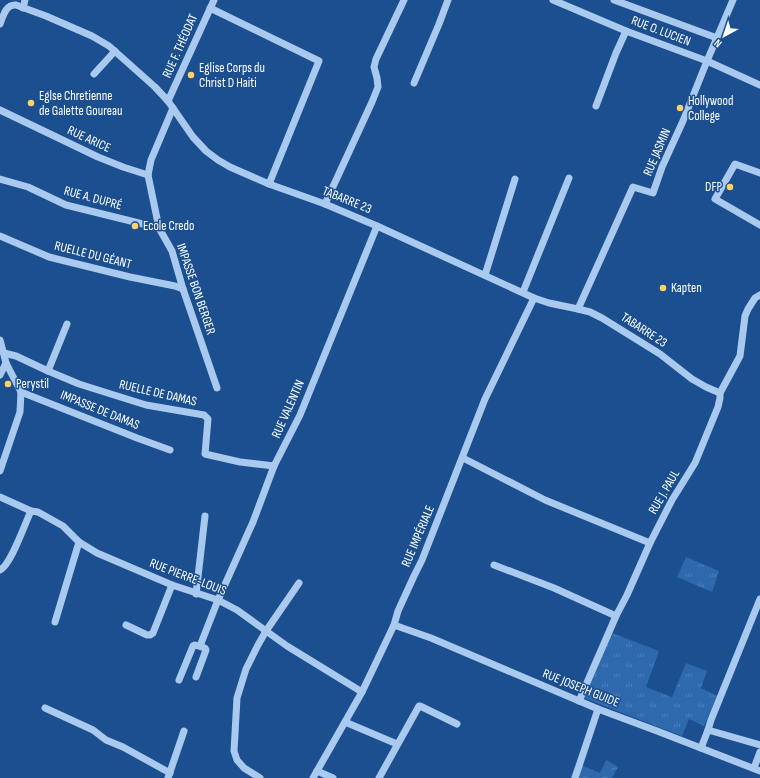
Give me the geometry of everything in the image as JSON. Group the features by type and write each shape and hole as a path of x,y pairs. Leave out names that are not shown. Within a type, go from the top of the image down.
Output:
{"street":[{"path":"23,8 25,0"},
{"name":"RUE F. THÉODAT","path":"168,101 214,0"},
{"path":"325,204 374,97 378,86 374,68 376,59 404,0"},
{"path":"414,83 448,0"},
{"name":"RUE O. LUCIEN","path":"553,0 626,31 707,61 760,85"},
{"path":"614,0 718,38"},
{"name":"RUE JASMIN","path":"578,309 633,187 653,193 662,167 683,121 733,0"},
{"name":"TABARRE 23","path":"0,24 9,6 16,5 92,36 109,46 155,87 168,101 206,151 230,167 269,184 325,204 377,226 534,298 596,315 660,354 692,379 720,393"},
{"path":"210,8 319,61 269,184"},
{"path":"596,106 626,31"},
{"path":"94,74 114,51"},
{"name":"IMPASSE BON BERGER","path":"173,108 151,160 148,175 159,228 172,252 217,388"},
{"name":"RUE ARICE","path":"0,110 98,157 148,175"},
{"path":"760,174 735,164 715,199 760,225"},
{"path":"523,292 569,178"},
{"name":"RUE A. DUPRÉ","path":"0,179 28,187 66,205 159,228"},
{"path":"485,275 515,179"},
{"name":"RUE VALENTIN","path":"200,646 218,600 253,522 274,466 300,415 377,226"},
{"name":"RUELLE DU GÉANT","path":"0,236 49,257 183,289"},
{"name":"RUE J. PAUL","path":"579,701 650,543 672,500 695,463 718,407 720,393 740,356 745,316 755,298 760,295"},
{"name":"RUE IMPÉRIALE","path":"315,775 362,692 394,625 398,611 422,560 485,399 534,298"},
{"path":"48,372 67,324"},
{"path":"0,340 6,363 21,392 20,412 0,471"},
{"name":"RUELLE DE DAMAS","path":"4,353 16,356 48,372 79,384 146,405 204,415 208,419 205,454 240,462 274,466"},
{"path":"0,375 6,363"},
{"name":"IMPASSE DE DAMAS","path":"21,392 170,450"},
{"path":"463,458 545,500 650,543"},
{"name":"RUE PIERRE-LOUIS","path":"0,496 31,511 38,512 63,526 79,542 97,553 172,585 218,600 237,610 287,646 362,692"},
{"path":"0,570 3,569 10,559 31,511"},
{"path":"196,594 205,516"},
{"path":"55,622 79,542"},
{"path":"494,565 554,588 616,616"},
{"path":"260,778 244,768 237,760 234,751 237,698 246,669 266,631 299,583"},
{"path":"126,625 147,635 153,633 172,585"},
{"path":"701,748 760,599"},
{"name":"RUE JOSEPH GUIDE","path":"394,625 431,638 598,709 757,769"},
{"path":"179,680 193,646 195,645 205,648 206,650 196,678"},
{"path":"379,778 420,706 457,724"},
{"path":"45,708 93,730 106,740 123,747 169,776 184,731"},
{"path":"575,778 598,709"},
{"path":"345,722 397,744"},
{"path":"708,730 760,745"},
{"path":"757,769 760,752"},
{"path":"315,775 333,778"}],"green space":[{"path":"686,557 719,571 712,592 677,577"},
{"path":"612,633 659,651 646,687 672,697 686,663 707,671 701,688 717,696 704,726 689,719 682,736 584,698"},
{"path":"606,760 618,767 612,778 570,778 576,763 600,773"}],"place":[{"name":"Eglise Corps du Christ D Haiti","path":"191,75"},
{"name":"Eglse Chretienne de Galette Goureau","path":"31,103"},
{"name":"Hollywood College","path":"680,108"},
{"name":"DFP","path":"730,187"},
{"name":"Ecole Credo","path":"135,226"},
{"name":"Kapten","path":"663,288"},
{"name":"Perystil","path":"8,384"}]}
